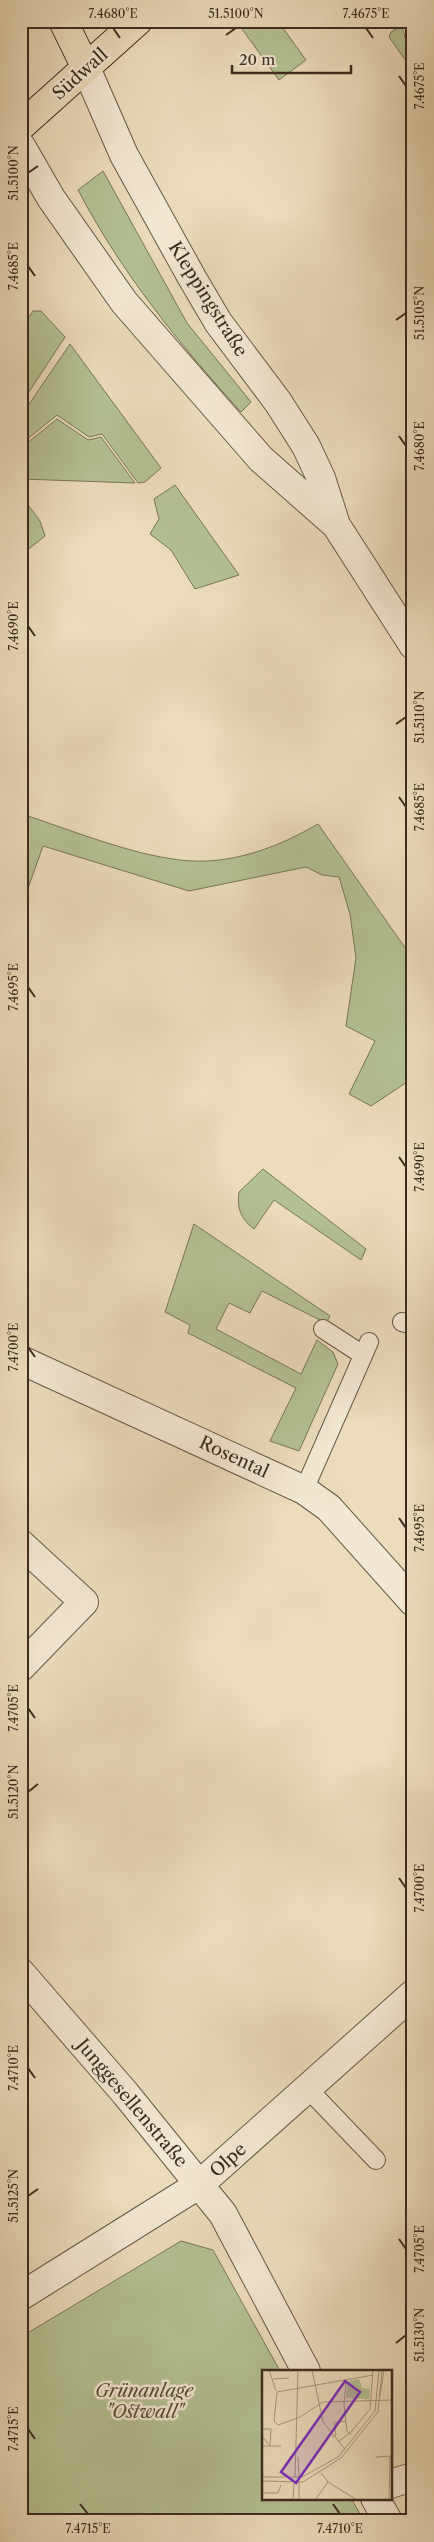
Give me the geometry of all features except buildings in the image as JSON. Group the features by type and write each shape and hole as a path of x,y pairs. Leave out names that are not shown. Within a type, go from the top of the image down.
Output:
{"main road":[{"path":"63,21 86,68"},
{"name":"Südwall","path":"21,126 138,21"}],"street":[{"name":"Kleppingstraße","path":"86,68 124,155 191,276 218,322 278,402 314,461 336,525 413,645"},
{"name":"Kleppingstraße","path":"21,146 51,198 124,302 261,459 336,525"},
{"name":"Rosental","path":"21,1360 304,1490 329,1508 413,1602"},
{"path":"21,1544 84,1602 21,1667"},
{"name":"Junggesellenstraße","path":"21,1973 125,2093 223,2214 305,2370"},
{"name":"Olpe","path":"21,2296 200,2184 413,1994"},
{"path":"392,2483 413,2477"},
{"path":"376,2500 388,2521"}],"lane":[{"path":"304,1490 366,1349 323,1329"},
{"path":"308,2089 376,2160"}],"green space":[{"path":"254,21 278,21 306,60 279,80 242,29"},
{"path":"402,26 406,41 413,53 413,71 389,37 391,32"},
{"path":"103,171 187,323 251,402 241,412 195,360 152,306 113,250 95,220 78,190"},
{"path":"33,311 41,311 65,337 21,404 21,329"},
{"path":"70,344 161,468 145,482 138,483 102,434 89,437 57,415 21,444 21,416"},
{"path":"57,419 88,440 101,437 135,483 21,479 21,448"},
{"path":"175,485 239,575 195,589 171,550 150,534 159,519 154,499"},
{"path":"21,495 40,521 45,536 21,555"},
{"path":"22,814 141,853 180,860 198,861 234,858 269,848 318,824 413,959 413,1078 371,1106 349,1094 375,1041 346,1026 356,958 350,914 339,877 322,875 306,867 189,891 43,846 21,908"},
{"path":"263,1169 366,1249 361,1260 274,1200 254,1229 249,1225 240,1212 239,1192"},
{"path":"194,1224 330,1316 326,1323 262,1291 250,1313 229,1303 216,1329 301,1374 317,1340 333,1352 338,1364 299,1451 270,1441 296,1388 188,1333 190,1325 165,1312"},
{"name":"Grünanlage \"Ostwall\"","path":"181,2241 213,2250 279,2370 262,2370 262,2500 352,2500 364,2521 21,2521 21,2337"}]}
